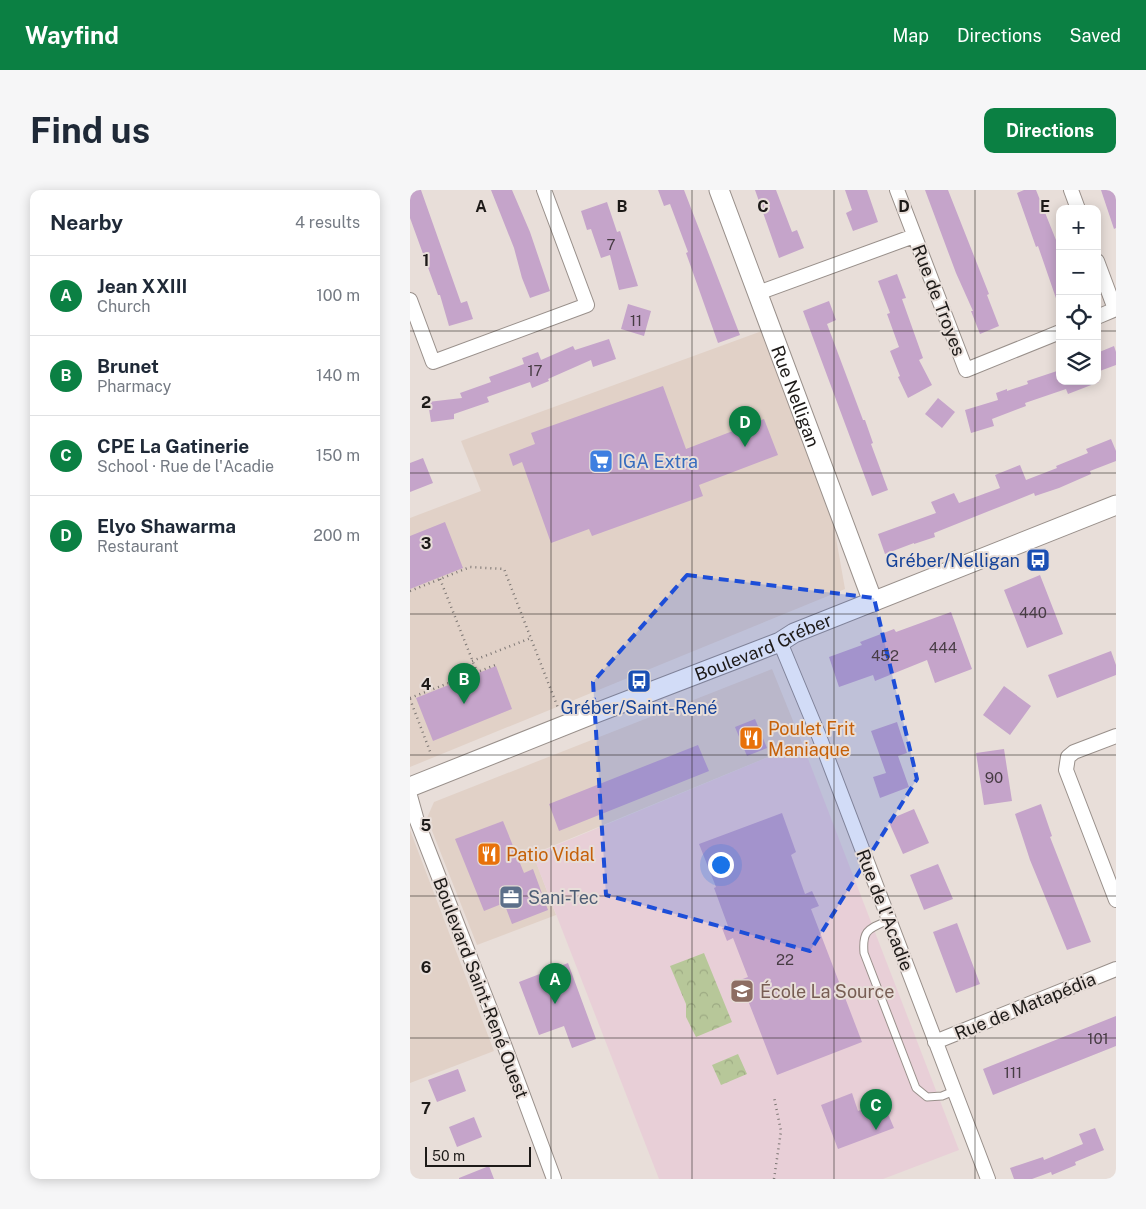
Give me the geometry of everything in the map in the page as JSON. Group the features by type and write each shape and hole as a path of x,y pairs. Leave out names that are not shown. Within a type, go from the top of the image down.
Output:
{"main road":[{"name":"Rue Nelligan","path":"719,190 873,602"},
{"name":"Boulevard Gréber","path":"410,787 780,642 794,633 1116,505"}],"street":[{"name":"Rue de Troyes","path":"897,190 966,370 1056,334"},
{"path":"1071,190 1077,205"},
{"path":"410,300 433,362 587,306 547,191"},
{"path":"758,294 914,236"},
{"path":"1101,271 1116,309 1101,315"},
{"name":"Rue de l'Acadie","path":"780,642 819,736 988,1179"},
{"path":"1116,736 1074,752 1068,757 1066,770 1116,900"},
{"name":"Boulevard Saint-René Ouest","path":"410,796 417,821 554,1179"},
{"name":"Rue de Matapédia","path":"935,1042 1116,969"}],"lane":[{"path":"889,920 869,929 863,940 867,962 916,1088 927,1097 942,1096 954,1091"}],"path":[{"path":"410,591 470,567 504,568 558,708"},
{"path":"440,579 477,672"},
{"path":"472,661 532,637"},
{"path":"432,754 410,698 498,664"},
{"path":"774,1097 781,1131 774,1179"}],"highlighted area":[{"path":"687,575 874,598 917,779 810,951 606,895 593,682"}],"shaded area":[{"path":"770,328 824,470 845,589 410,767 410,518 481,491 461,441"},
{"path":"772,669 802,743 533,854 556,915 477,945 427,818 434,802"},
{"name":"École La Source","path":"802,743 959,1150 883,1179 659,1179 533,855"},
{"path":"410,830 494,1051 410,1083"}],"green space":[{"path":"704,953 732,1022 696,1037 686,1017 686,1004 670,966"},
{"path":"738,1054 747,1074 721,1085 712,1065"}],"building":[{"path":"410,190 421,190 461,303 467,301 473,319 449,326 440,295 438,295 410,218"},
{"path":"491,190 512,190 530,232 550,291 530,298 522,278 514,248"},
{"path":"658,190 684,190 740,335 718,343 670,204 664,206"},
{"path":"755,190 776,190 792,232 797,230 804,248 779,258"},
{"path":"845,190 867,190 878,222 853,231 846,213 852,210"},
{"path":"925,190 948,190 989,294 987,295 999,326 980,334 971,311 973,311 956,273"},
{"path":"1024,190 1036,190 1056,240 1056,298 1038,246 1036,247 1017,193"},
{"path":"1101,190 1116,190 1116,228 1114,229"},
{"path":"607,202 617,232 620,231 638,286 619,290 610,255 601,258 591,229 587,230 581,211"},
{"path":"897,274 906,298 902,299 923,358 919,360 932,385 908,398 898,377 900,376 890,351 899,347 887,314 890,313 878,281"},
{"path":"829,301 836,320 827,324 863,420 865,420 873,443 871,444 888,490 872,496 803,311"},
{"path":"628,304 651,311 644,336 621,329"},
{"path":"609,339 616,359 593,367 591,360 532,388 530,382 487,397 489,402 454,414 454,419 431,422 428,402 462,398 460,393 491,382 489,377 524,364 522,358 538,352 541,360 573,346 575,350"},
{"path":"1114,346 1116,365 1101,371 1101,351"},
{"path":"1056,371 1056,385 1091,385 1068,394 1066,389 1025,403 1026,406 992,419 994,426 971,433 965,410 998,400 996,393 1028,384 1027,381"},
{"name":"IGA Extra","path":"663,386 686,449 764,419 778,455 699,485 703,496 592,536 589,529 551,543 522,462 513,466 509,454 535,444 531,433"},
{"path":"938,398 955,412 942,428 925,414"},
{"path":"1111,439 1116,451 1116,461 1090,471 1091,474 1035,496 1034,493 934,533 935,537 885,554 878,534 936,513 931,502 954,493 959,503 1000,488 995,475 1020,465 1026,480 1057,468 1056,466 1088,453 1086,449"},
{"path":"423,458 433,483 410,492 410,463"},
{"path":"445,522 463,568 410,589 410,536"},
{"path":"1040,575 1063,634 1027,648 1004,590"},
{"path":"951,612 972,669 935,683 927,660 875,681 873,675 839,687 829,657 862,645 860,642 894,629 896,632"},
{"path":"1111,651 1116,665 1116,675 1057,698 1048,675"},
{"path":"496,666 512,709 433,741 416,698"},
{"path":"1004,686 1031,706 1010,735 983,715"},
{"name":"Poulet Frit Maniaque","path":"755,719 767,748 747,756 735,727"},
{"path":"897,722 907,753 898,756 909,787 880,798 873,777 886,773 871,731"},
{"path":"698,745 709,771 559,831 549,804"},
{"path":"1004,749 1012,801 984,805 976,753"},
{"path":"1041,804 1052,836 1050,837 1091,942 1067,950 1030,860 1015,814"},
{"path":"914,809 929,843 903,854 888,820"},
{"path":"782,813 796,852 791,855 805,894 812,891 819,906 811,909 862,1042 777,1075 740,980 748,977 733,938 727,941 722,928 728,926 714,888 716,887 699,844"},
{"path":"503,821 524,873 533,869 548,910 512,924 504,903 484,911 455,839"},
{"path":"938,864 953,899 924,910 910,875"},
{"path":"957,923 980,984 956,993 933,932"},
{"path":"568,963 596,1039 572,1048 564,1026 539,1035 519,982"},
{"path":"1116,1016 1116,1046 993,1095 983,1069"},
{"path":"458,1069 466,1091 437,1102 428,1080"},
{"path":"852,1093 858,1111 883,1102 894,1128 838,1149 821,1105"},
{"path":"474,1117 482,1137 457,1147 449,1127"},
{"path":"1095,1128 1104,1150 1075,1162 1076,1165 1052,1175 1051,1172 1032,1179 1014,1179 1010,1168 1043,1157 1044,1160 1083,1144 1079,1134"},
{"path":"489,1166 494,1179 459,1179 459,1178"}],"place":[{"name":"Elyo Shawarma","path":"745,447"},
{"name":"IGA Extra","path":"601,461"},
{"name":"Gréber/Nelligan","path":"1038,560"},
{"name":"Gréber/Saint-René","path":"639,681"},
{"name":"Brunet","path":"464,704"},
{"name":"Poulet Frit Maniaque","path":"751,738"},
{"name":"Patio Vidal","path":"489,854"},
{"name":"Sani-Tec","path":"511,897"},
{"name":"École La Source","path":"742,991"},
{"name":"Jean XXIII","path":"555,1004"},
{"name":"CPE La Gatinerie","path":"876,1130"}]}
